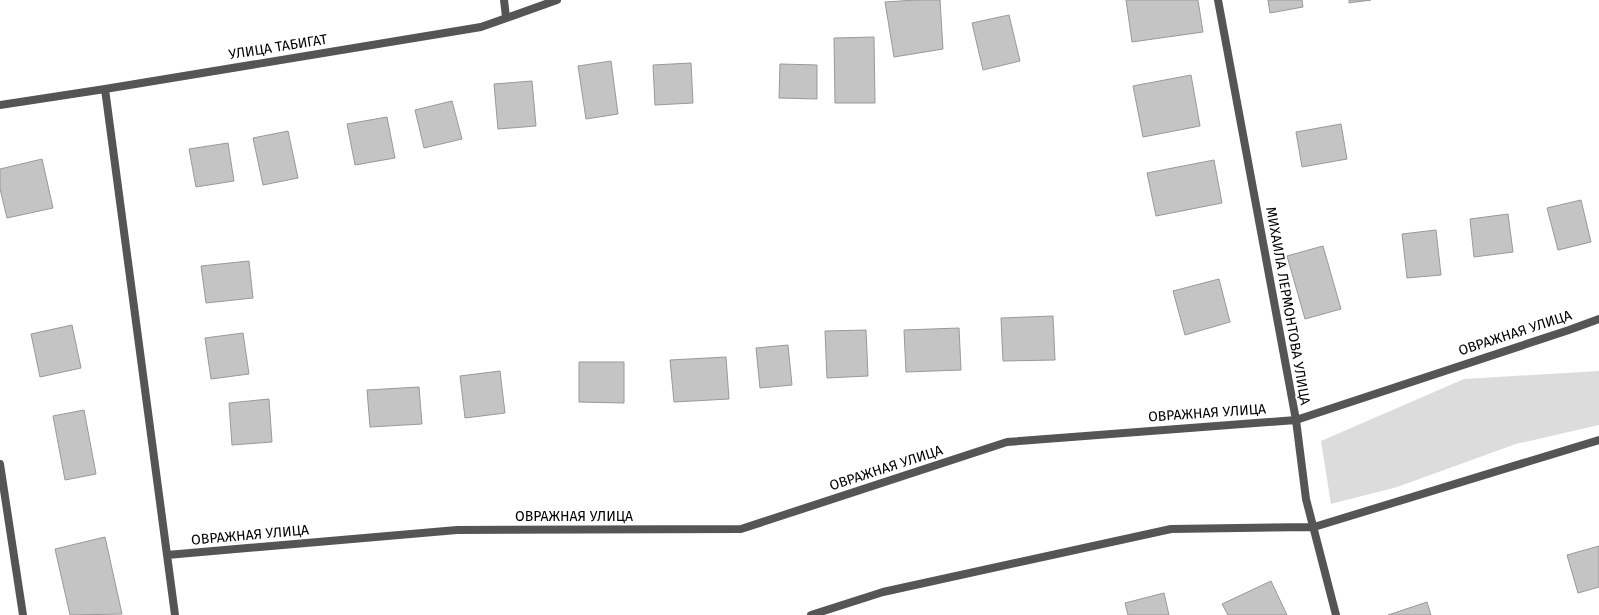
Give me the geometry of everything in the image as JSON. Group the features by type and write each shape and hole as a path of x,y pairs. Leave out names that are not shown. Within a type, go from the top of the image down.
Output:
{"street":[{"path":"504,0 506,17"},
{"name":"УЛИЦА ТАБИГАТ","path":"0,105 481,27 557,0"},
{"name":"МИХАИЛА ЛЕРМОНТОВА УЛИЦА","path":"1218,0 1296,420 1306,499 1336,615"},
{"path":"105,89 175,615"},
{"name":"ОВРАЖНАЯ УЛИЦА","path":"167,555 457,530 741,528 1006,442 1296,420 1599,319"},
{"path":"811,615 883,592 1171,528 1314,527 1599,440"},
{"path":"0,464 24,615"}],"shaded area":[{"path":"1599,371 1599,425 1516,444 1397,487 1331,504 1321,441 1464,379"}],"building":[{"path":"940,0 943,49 894,57 885,2"},
{"path":"1126,0 1198,0 1203,32 1132,42"},
{"path":"1268,0 1302,0 1303,7 1270,13"},
{"path":"1349,0 1371,0 1349,3"},
{"path":"1009,15 1020,61 983,70 972,23"},
{"path":"874,37 875,103 835,103 834,38"},
{"path":"611,61 618,114 586,119 578,66"},
{"path":"691,63 693,103 655,105 653,65"},
{"path":"780,64 817,65 817,99 779,98"},
{"path":"1191,75 1200,126 1143,137 1133,86"},
{"path":"532,81 536,126 498,129 494,84"},
{"path":"452,101 462,139 424,148 415,110"},
{"path":"387,117 395,158 355,165 347,124"},
{"path":"1341,124 1347,159 1302,167 1296,132"},
{"path":"288,131 298,178 263,185 253,138"},
{"path":"228,143 234,181 196,187 189,149"},
{"path":"42,159 53,208 7,218 0,189 0,169"},
{"path":"1214,160 1222,203 1156,216 1147,173"},
{"path":"1581,200 1591,242 1558,250 1547,208"},
{"path":"1508,214 1513,252 1474,257 1470,219"},
{"path":"1436,230 1441,275 1407,278 1402,234"},
{"path":"1323,246 1341,309 1305,319 1287,256"},
{"path":"249,261 253,298 206,303 201,266"},
{"path":"1219,279 1230,322 1185,335 1173,291"},
{"path":"1053,316 1055,360 1003,361 1001,318"},
{"path":"72,325 81,368 40,377 31,334"},
{"path":"959,328 961,370 906,372 904,330"},
{"path":"866,330 868,376 827,378 825,331"},
{"path":"243,333 249,374 211,379 205,338"},
{"path":"788,345 792,385 760,388 756,348"},
{"path":"726,357 729,399 674,402 670,360"},
{"path":"579,362 624,362 624,403 579,402"},
{"path":"500,371 505,413 465,418 460,376"},
{"path":"419,387 422,424 370,427 367,390"},
{"path":"269,399 272,442 232,445 229,403"},
{"path":"84,410 96,474 65,480 53,416"},
{"path":"105,537 122,614 70,615 55,549"},
{"path":"1599,546 1599,587 1578,593 1567,555"},
{"path":"1271,581 1287,615 1228,615 1222,604"},
{"path":"1164,593 1169,615 1128,615 1125,603"},
{"path":"1427,602 1431,615 1388,615"}]}
